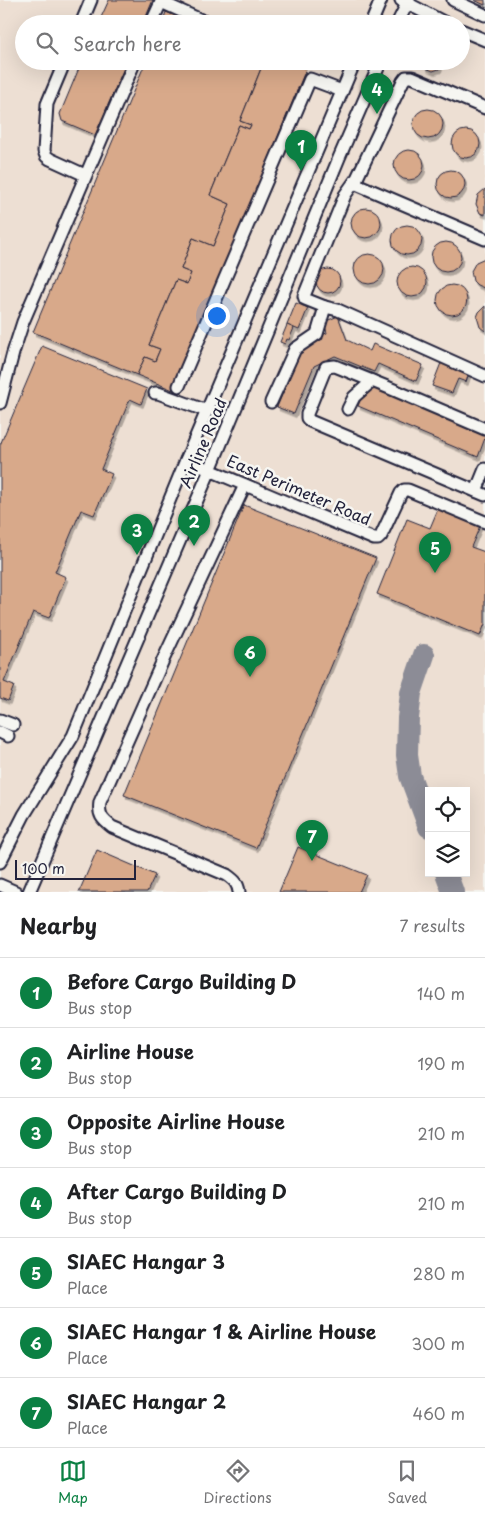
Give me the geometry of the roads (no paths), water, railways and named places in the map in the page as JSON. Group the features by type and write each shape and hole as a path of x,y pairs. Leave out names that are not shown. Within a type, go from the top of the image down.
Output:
{"lane":[{"path":"85,15 91,0"},
{"path":"375,15 381,0"},
{"path":"452,0 485,15"},
{"path":"155,15 161,1 191,15"},
{"path":"401,15 405,1 431,15"},
{"path":"470,34 485,40"},
{"path":"61,70 47,104 44,151 50,159 85,175"},
{"path":"0,403 17,336 131,70"},
{"name":"Airline Road","path":"0,862 24,815 73,736 186,460 351,70"},
{"name":"Airline Road","path":"29,892 210,470 377,70"},
{"path":"485,108 412,77 406,77 354,182 345,195 304,296 305,299 338,310 485,376"},
{"path":"178,386 310,79 342,91"},
{"path":"354,182 485,239"},
{"path":"271,402 295,348 317,334 325,307"},
{"path":"485,429 335,366 326,367 307,414 307,418 319,425 480,493 485,469"},
{"path":"348,410 354,397 372,380"},
{"path":"155,393 207,411"},
{"name":"East Perimeter Road","path":"186,460 374,539 378,539 381,536 404,490 485,522"},
{"path":"239,892 235,881 227,875 112,826 104,821 99,810 100,802 164,658 245,485"},
{"path":"0,720 7,731"},
{"path":"0,885 16,892"}],"place":[{"name":"After Cargo Building D","path":"377,114"},
{"name":"Before Cargo Building D","path":"301,171"},
{"name":"Airline House","path":"194,546"},
{"name":"Opposite Airline House","path":"137,555"},
{"name":"SIAEC Hangar 3","path":"435,573"},
{"name":"SIAEC Hangar 1 & Airline House","path":"250,677"},
{"name":"SIAEC Hangar 2","path":"312,861"}]}
